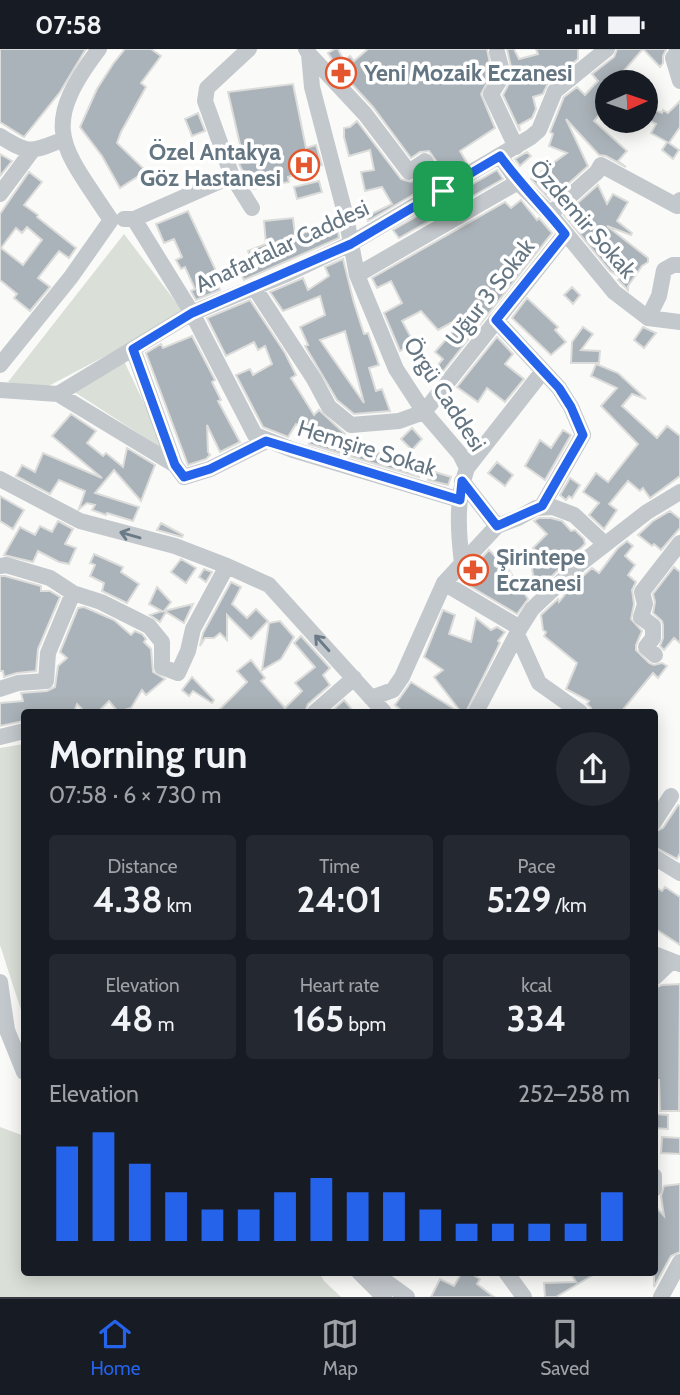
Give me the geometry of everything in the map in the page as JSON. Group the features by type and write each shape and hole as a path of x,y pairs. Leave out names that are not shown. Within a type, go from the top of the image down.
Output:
{"street":[{"path":"99,49 70,94 61,120 62,140 73,163 111,220"},
{"path":"249,49 207,88 205,101 232,177 252,208"},
{"name":"Anafartalar Caddesi","path":"58,394 192,313 351,244 516,146 539,130 555,91 607,49"},
{"path":"679,49 673,58 680,81"},
{"path":"500,50 503,75 491,94 516,146"},
{"path":"308,51 365,114 409,172 425,162 443,191"},
{"name":"Örgü Caddesi","path":"308,51 312,87 346,217 357,275 396,369 424,412 460,454 465,475 497,526"},
{"path":"0,136 13,145 33,151"},
{"path":"0,194 33,151 62,140"},
{"name":"Özdemir Sokak","path":"500,156 519,182 550,214 614,292 648,318 659,296 664,270 680,265"},
{"path":"550,214 601,165 677,206 680,200"},
{"path":"111,220 134,219 232,177"},
{"path":"357,275 519,182"},
{"path":"134,219 192,313 254,435 266,441"},
{"path":"0,365 71,277 111,220"},
{"name":"Uğur 3 Sokak","path":"424,412 565,234"},
{"path":"254,287 314,379 329,407 351,425 400,421 424,412"},
{"path":"648,318 680,322"},
{"path":"496,320 543,371 571,407 583,435 542,506"},
{"path":"133,349 175,465"},
{"path":"465,475 543,371"},
{"name":"Hemşire Sokak","path":"0,390 58,394 175,465 184,477 210,469 266,441 460,500"},
{"name":"Örgü Caddesi","path":"461,563 458,524 465,475"},
{"path":"0,479 80,521 175,546 269,585 381,709"},
{"path":"478,709 533,609 605,544 647,512 679,496"},
{"path":"371,698 393,690 402,677 444,583 497,526 542,506 553,507 574,515 605,544"},
{"path":"655,655 646,647 653,638 653,626 641,617 645,604 642,592 680,543"},
{"path":"0,566 6,565 50,578 73,593 101,602 149,626 162,642 162,667 178,674 188,651 193,629 227,566"},
{"path":"444,583 519,631 539,683 576,709"},
{"path":"0,689 18,683 46,681 48,653 73,593"},
{"path":"318,709 354,678"},
{"path":"0,737 21,732"},
{"path":"658,815 669,796"},
{"path":"658,859 680,873"},
{"path":"658,956 675,963"},
{"path":"658,975 675,963"},
{"path":"0,982 7,1030 21,1065"},
{"path":"661,1296 680,1262"},
{"path":"363,1276 384,1297"},
{"path":"378,1276 407,1297"},
{"path":"509,1276 524,1297"}],"shaded area":[{"path":"124,234 185,314 39,391 8,382"},
{"path":"124,361 167,452 73,391"},
{"path":"21,744 21,1010 0,945 0,748"},
{"path":"0,1127 21,1135 21,1276 321,1276 341,1297 0,1297"}],"building":[{"path":"0,49 86,49 60,92 24,137 0,122"},
{"path":"125,49 151,49 161,56 141,83 146,87 117,143 146,171 120,188 102,156 80,127 97,89"},
{"path":"338,49 344,61 350,56 354,61 368,49 487,49 492,73 481,94 495,128 460,151 467,163 446,175 429,151 420,152 411,158 373,107 338,69 328,53"},
{"path":"507,49 514,49 519,59 538,54 536,49 578,49 578,59 548,83 543,94 533,97 536,109 532,118 519,125 520,131 503,95 513,76"},
{"path":"617,49 643,49 625,70 597,70 614,57"},
{"path":"643,49 666,50 660,67"},
{"path":"293,84 306,148 316,145 322,165 288,177 289,182 252,189 239,164 244,162 228,92"},
{"path":"595,84 595,133 607,133 627,151 618,161 626,167 599,155 566,119 588,166 550,200 531,179 567,153 549,146 553,134 550,132 564,97 577,87 585,95"},
{"path":"680,101 680,127 669,143 679,150 673,159 662,150 667,142 651,133 658,133 658,111 668,113"},
{"path":"198,113 205,131 192,136 185,119"},
{"path":"357,121 401,179 411,182 422,176 428,186 368,221 367,216 392,204 382,187 365,191 361,172 374,170 370,150 349,156 344,128"},
{"path":"527,152 531,156 520,166 515,159"},
{"path":"0,154 12,161 0,176"},
{"path":"497,170 503,179 399,238 393,230"},
{"path":"29,172 42,182 24,205 76,248 69,258 59,251 38,278 50,287 30,311 14,298 17,294 0,280 0,214","holes":["27,227 42,240 23,265 1,248 16,228 22,233"]},
{"path":"319,181 322,192 297,199 294,187"},
{"path":"598,185 607,204 613,194 628,202 617,221 632,233 631,235 607,226 648,258 648,262 628,286 628,290 618,280 620,277 610,271 564,215"},
{"path":"521,200 552,233 437,379 430,374 443,359 435,352 469,313 438,330 421,311 402,321 414,343 400,351 384,313 402,303 391,281 377,288 372,278 505,202 511,208"},
{"path":"188,211 216,271 213,272 220,290 196,300 191,291 195,289 185,267 181,269 176,260 182,257 174,239 164,243 156,224"},
{"path":"293,218 295,235 318,229 321,237 338,231 339,238 244,280 235,264 250,256 248,251 266,244 264,221"},
{"path":"343,259 364,334 368,333 379,365 369,368 376,391 382,389 390,411 354,414 337,400 305,346 308,345 300,327 325,315 320,296 283,311 270,292 303,278 308,290 329,276 325,267","holes":["345,331 364,403 320,340"]},
{"path":"572,287 580,295 573,304 564,295"},
{"path":"527,298 558,327 555,330 566,342 551,355 512,318"},
{"path":"250,300 285,353 296,375 291,378 314,415 319,410 345,434 342,439 421,469 419,477 309,444 311,439 296,424 288,437 263,427 236,375 250,369 253,375 272,364 265,346 258,350 254,342 226,356 207,318"},
{"path":"583,327 593,334 581,350 600,351 599,363 571,363 572,342"},
{"path":"643,327 656,333 644,348 634,340"},
{"path":"192,336 215,380 212,382 221,400 218,401 240,442 220,452 207,425 210,455 188,465 146,353 161,344 163,348"},
{"path":"497,337 513,354 505,364 524,379 505,402 487,388 478,402 457,387"},
{"path":"596,364 618,373 646,399 632,394 622,406 657,438 667,426 680,436 680,476 650,498 643,488 640,491 628,481 609,504 617,510 604,529 589,515 599,503 583,492 596,473 608,482 638,444 601,406 617,388 591,376"},
{"path":"71,414 96,431 87,443 103,456 106,453 123,467 127,448 155,465 141,501 114,470 95,493 139,507 133,521 92,510 95,505 87,503 79,509 85,491 59,480 50,494 16,476 22,465 35,472 43,453 102,478 52,436"},
{"path":"412,428 422,439 412,450 401,439"},
{"path":"563,430 571,435 545,480 525,466 540,440 551,448"},
{"path":"497,462 513,475 505,486 488,473"},
{"path":"432,471 451,477 448,485 428,480"},
{"path":"570,478 580,485 572,498 569,496 566,500 560,495"},
{"path":"0,496 24,510 13,529 0,521"},
{"path":"670,511 680,519 680,528 661,550 638,535 653,521"},
{"path":"539,518 562,521 584,539 585,544 551,577 534,580 531,563 545,560 533,548 547,534 534,521"},
{"path":"58,521 73,529 65,544 76,548 69,564 38,551 33,562 4,555 20,527 35,535 40,526 52,532"},
{"path":"161,523 183,535 182,537 157,530"},
{"path":"627,541 633,546 625,556 635,565 628,575 636,582 632,590 634,604 631,619 642,631 636,650 649,663 662,663 667,666 658,678 653,673 623,709 591,709 587,704 589,701 566,689 577,663 544,636 546,632 543,630 541,615 558,599 559,602 592,568 599,573 618,548"},
{"path":"489,550 508,569 528,599 517,614 468,585 463,578"},
{"path":"94,554 123,567 121,572 139,584 127,603 102,591 104,583 90,576 95,565 90,563"},
{"path":"181,559 196,568 186,583 171,572"},
{"path":"674,567 680,572 680,643 674,638 664,650 660,646 663,625 653,613 653,594"},
{"path":"204,569 212,572 206,582 199,577"},
{"path":"0,576 41,586 41,591 50,591 60,597 38,649 36,671 4,677 3,671 0,671"},
{"path":"231,582 241,587 232,604 247,618 256,609 268,621 251,639 227,615 227,640 220,633 214,638 205,638 200,646 203,633"},
{"path":"157,587 171,602 164,611 193,604 184,623 166,612 160,622 150,615 162,611 149,604"},
{"path":"84,607 114,620 131,635 135,631 142,634 146,639 144,642 151,649 153,672 165,679 146,695 142,690 128,709 116,709 109,701 101,709 82,709 77,704 75,709 21,709 21,722 0,726 0,703 23,701 21,693 47,691 55,687 58,666 67,658 60,652 78,608"},
{"path":"443,610 455,615 449,634 471,642 476,618 491,630 497,627 505,632 498,641 500,643 467,709 459,709 434,677 443,670 424,657"},
{"path":"280,621 294,637 281,659 262,670 269,623"},
{"path":"301,636 330,668 323,675 330,685 308,704 306,709 220,709 247,682 237,671 251,660 265,678 261,681 285,708 302,691 295,683 315,667 294,643"},
{"path":"192,677 214,700 212,703 193,691 189,696 182,690"},
{"path":"411,682 454,709 400,709 395,705"},
{"path":"344,700 352,709 334,709"},
{"path":"678,805 680,806 680,853 677,859 658,849 658,830 663,828"},
{"path":"665,887 680,897 680,945 658,931 658,888 662,891"},
{"path":"680,984 679,1111 660,1111 658,986"},
{"path":"658,1114 668,1115 668,1129 658,1128"},
{"path":"662,1137 680,1138 680,1154 661,1153"},
{"path":"680,1184 680,1252 671,1256 654,1287 654,1276 658,1276 658,1209 664,1216 661,1196 664,1186"},
{"path":"460,1276 475,1276 480,1279 477,1284 494,1297 431,1297 440,1279 454,1286"},
{"path":"572,1276 591,1276 556,1297 545,1297 544,1283 576,1282"}],"place":[{"name":"Yeni Mozaik Eczanesi","path":"341,73"},
{"name":"Özel Antakya Göz Hastanesi","path":"304,165"},
{"name":"Şirintepe Eczanesi","path":"473,570"}],"route":[{"path":"500,156 565,234 496,320 559,388 583,435 542,506 497,526 462,481 460,500 266,441 210,469 184,477 175,465 133,349 192,313 351,244 443,191 500,156"}]}
